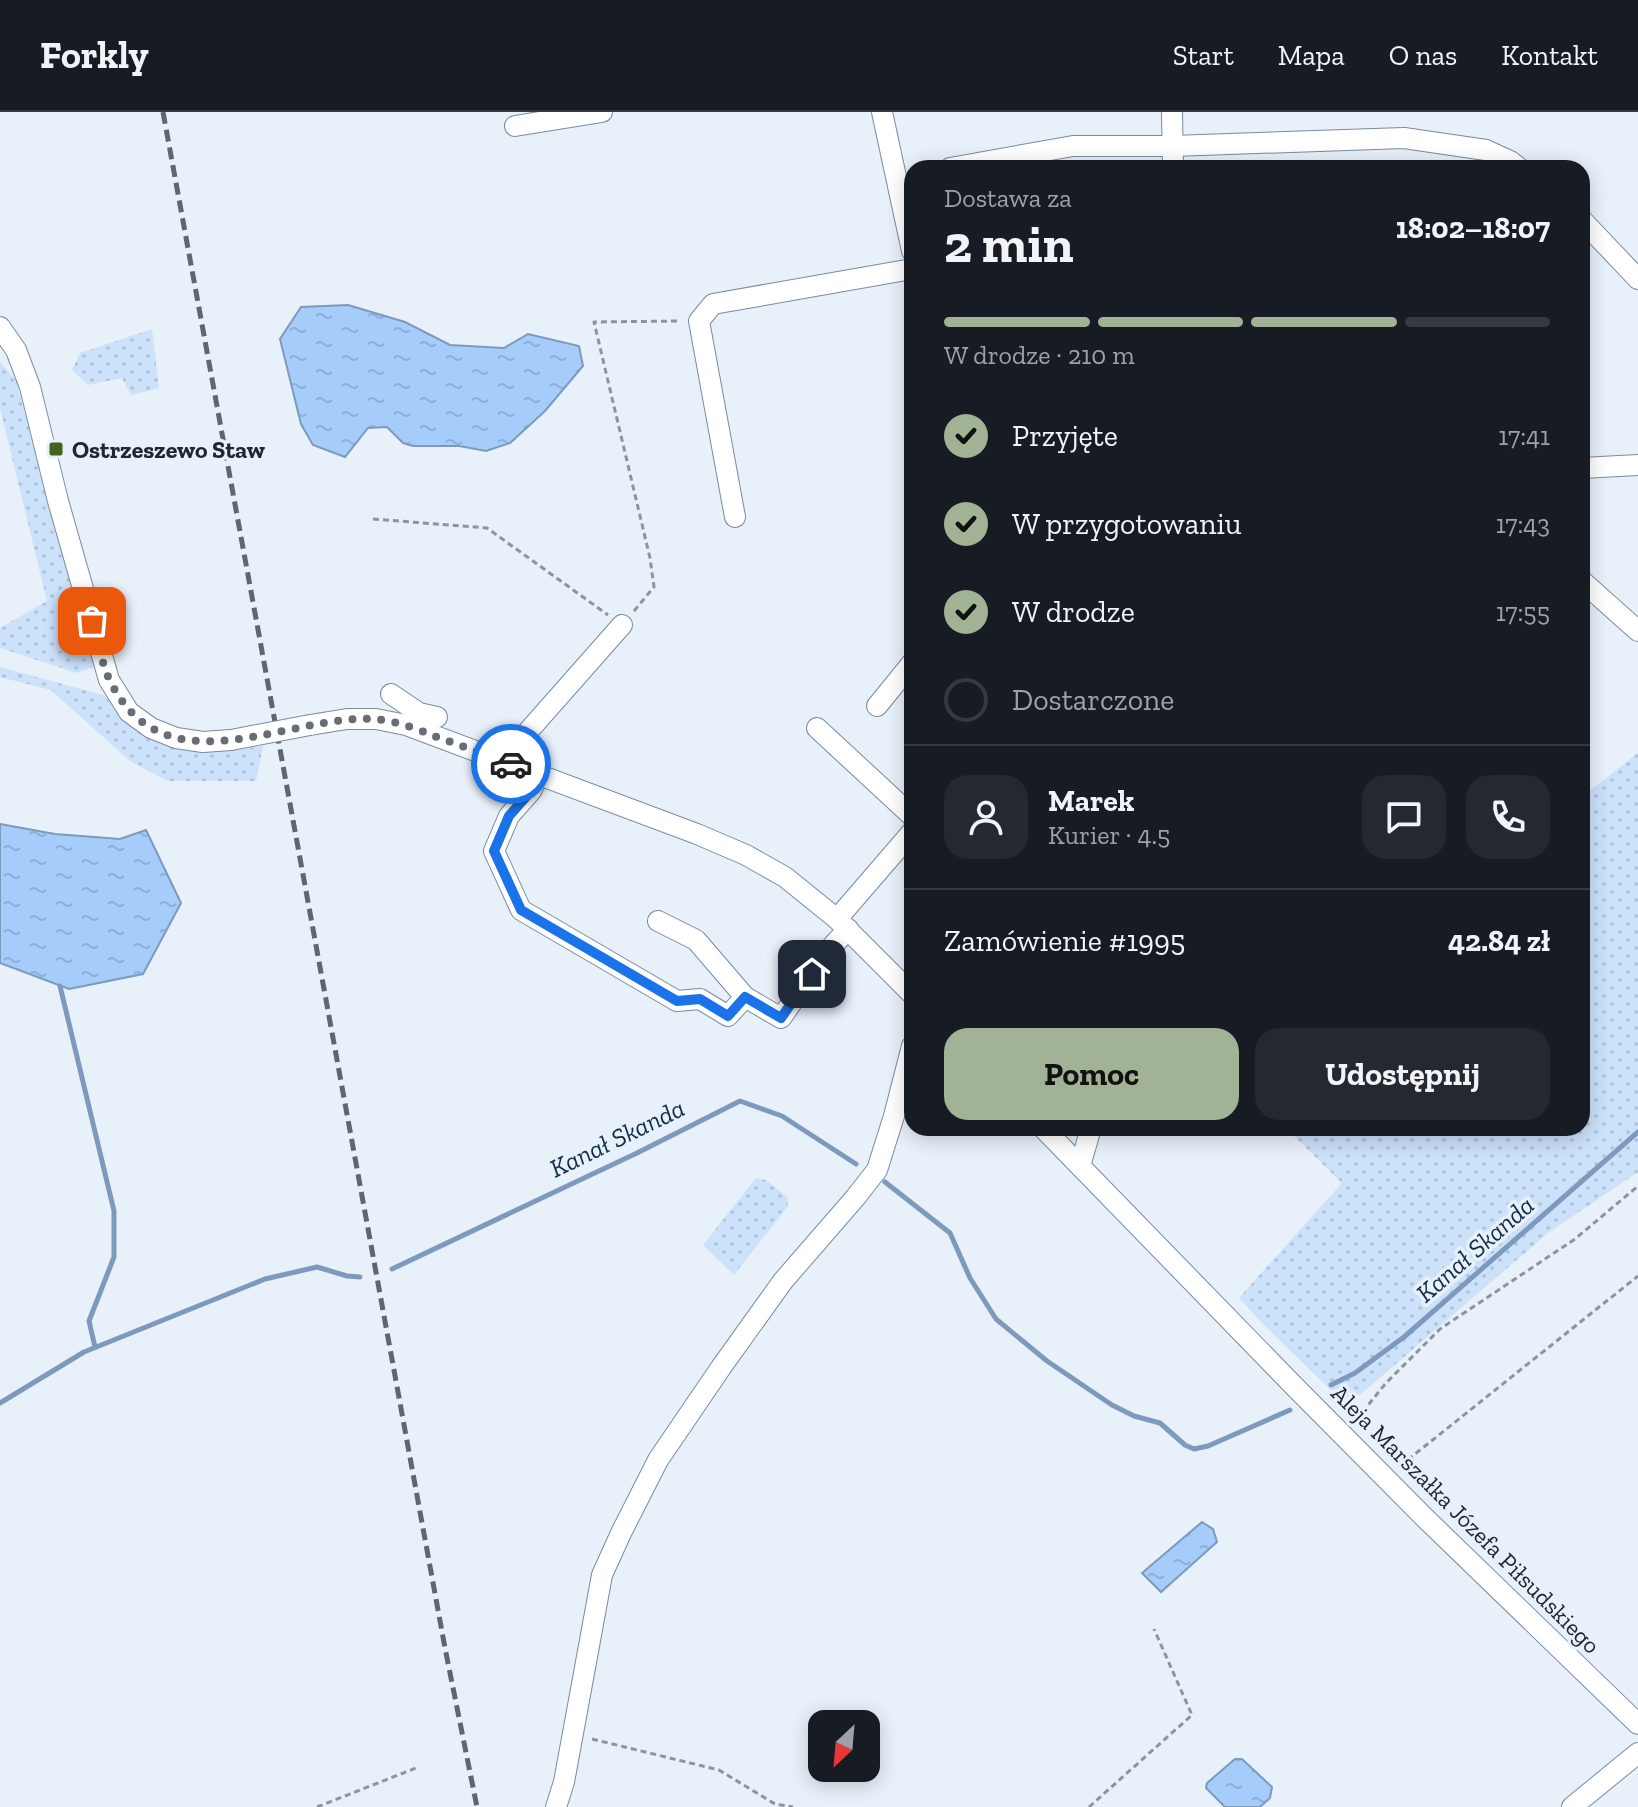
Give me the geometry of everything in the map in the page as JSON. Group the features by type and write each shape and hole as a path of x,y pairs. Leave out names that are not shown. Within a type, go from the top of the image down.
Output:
{"street":[{"path":"515,126 602,112"},
{"path":"882,112 904,176"},
{"path":"1172,112 1173,160"},
{"path":"995,160 1073,146 1404,138 1486,150 1508,160"},
{"path":"1590,228 1638,279"},
{"path":"735,517 699,321 713,304 904,270"},
{"path":"0,327 16,350 30,387 58,501 109,680 129,712 151,728 176,738 203,742 231,740 347,719 376,719 406,725 425,720"},
{"path":"1590,468 1638,465"},
{"path":"1590,588 1638,631"},
{"path":"513,765 524,736 622,625"},
{"path":"877,706 904,673"},
{"path":"391,694 425,720 513,765 697,834 746,855 785,877 842,924 904,986"},
{"path":"817,728 904,809"},
{"path":"539,774 531,791 509,816 494,851 521,910 677,1001 700,999 728,1016 745,997"},
{"path":"658,921 696,940 745,997 781,1018 828,951 842,924 904,843"},
{"path":"556,1807 564,1782 602,1575 658,1460 783,1281 877,1170 904,1077"},
{"name":"Aleja Marszałka Józefa Piłsudskiego","path":"1051,1136 1385,1478 1638,1724"},
{"path":"1080,1166 1089,1136"},
{"path":"1572,1807 1638,1753"}],"path":[{"path":"373,519 487,528 622,625 654,587 650,558 594,322 699,321"},
{"path":"1343,1435 1386,1383 1440,1329 1575,1239 1638,1186"},
{"path":"1385,1478 1638,1276"},
{"path":"1089,1807 1192,1715 1154,1629"},
{"path":"573,1734 719,1770 775,1804 793,1807"},
{"path":"317,1807 416,1768"}],"shaded area":[{"path":"152,329 159,388 131,395 122,378 88,385 72,370 80,353"},
{"path":"0,362 16,380 95,666 77,673 0,648 0,628 47,601 0,408"},
{"path":"0,667 103,695 143,733 196,751 233,751 263,746 256,781 168,781 130,761 51,690 0,677"},
{"path":"1638,753 1638,1172 1548,1233 1347,1406 1239,1298 1342,1183 1294,1136 1590,1136 1590,791"},
{"path":"756,1178 766,1180 787,1197 788,1206 734,1275 703,1245"}],"water":[{"path":"348,305 405,322 450,345 504,348 528,334 579,346 583,366 545,411 510,443 486,451 459,446 413,446 403,443 387,427 368,428 345,457 313,445 301,424 280,339 301,307"},
{"path":"0,824 55,834 120,839 146,830 181,903 143,974 69,989 0,963"},
{"path":"1202,1522 1213,1529 1217,1542 1161,1592 1142,1573"},
{"path":"1235,1759 1242,1759 1272,1787 1270,1798 1260,1807 1225,1807 1206,1788 1207,1783"}],"waterway":[{"path":"60,986 114,1211 114,1257 89,1321 95,1347"},
{"name":"Kanał Skanda","path":"392,1269 740,1101 782,1116 856,1164"},
{"name":"Kanał Skanda","path":"1331,1385 1355,1373 1404,1337 1638,1132"},
{"name":"Kanał Skanda","path":"885,1182 950,1233 970,1278 996,1319 1047,1361 1112,1405 1134,1416 1160,1423 1194,1449 1208,1446 1290,1410"},
{"name":"Kanał Skanda","path":"0,1403 84,1352 265,1279 317,1267 360,1277"}],"railway":[{"path":"163,112 445,1648 477,1807"}],"way so far":[{"path":"92,621 109,680 129,712 151,728 176,738 203,742 231,740 347,719 376,719 406,725 511,764"}],"place":[{"name":"Ostrzeszewo Staw","path":"56,449"}],"route":[{"path":"511,764 539,774 531,791 509,816 494,851 521,910 677,1001 700,999 728,1016 745,997 781,1018 812,974"}]}
